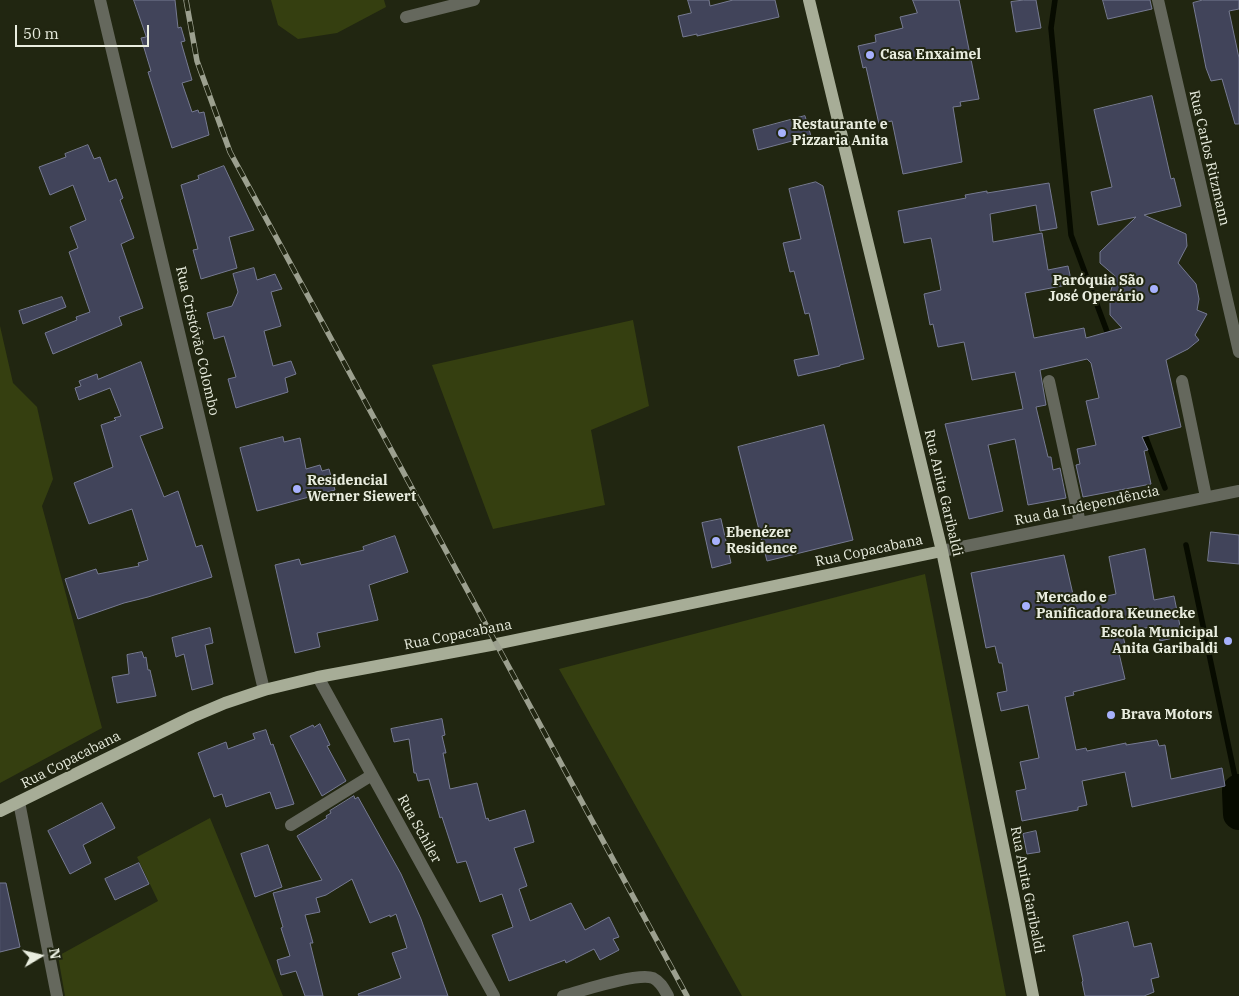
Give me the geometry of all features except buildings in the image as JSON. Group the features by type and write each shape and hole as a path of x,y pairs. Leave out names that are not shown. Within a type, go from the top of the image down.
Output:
{"main road":[{"name":"Rua Anita Garibaldi","path":"809,0 942,551 1033,996"},
{"name":"Rua Copacabana","path":"0,811 192,717 225,703 264,690 318,677 496,644 942,551"}],"street":[{"name":"Rua Cristóvão Colombo","path":"100,0 264,690"},
{"path":"406,17 474,0"},
{"name":"Rua Carlos Ritzmann","path":"1158,0 1239,352"},
{"path":"1049,381 1080,523"},
{"path":"1182,381 1206,497"},
{"name":"Rua da Independência","path":"942,551 1239,490"},
{"name":"Rua Schiler","path":"318,677 494,996"},
{"path":"290,825 372,775"},
{"path":"19,802 57,996"},
{"path":"563,996 634,978 652,978 663,986 668,996"}],"green space":[{"path":"271,0 384,0 386,7 337,33 298,39 278,25"},
{"path":"633,320 649,406 591,430 605,505 493,529 432,365"},
{"path":"0,326 13,383 37,407 53,479 42,506 102,728 0,783"},
{"path":"925,574 1006,996 742,996 559,669"},
{"path":"210,818 283,996 65,996 58,956 158,901 137,857"}],"waterway":[{"path":"1055,0 1051,28 1071,235 1109,337"},
{"path":"1143,430 1165,488"},
{"path":"1186,545 1238,791"},
{"path":"1239,790 1239,814"}],"railway":[{"path":"186,0 197,61 230,152 687,996"}],"place":[{"name":"Casa Enxaimel","path":"870,55"},
{"name":"Restaurante e Pizzaria Anita","path":"782,133"},
{"name":"Paróquia São José Operário","path":"1154,289"},
{"name":"Residencial Werner Siewert","path":"297,489"},
{"name":"Ebenézer Residence","path":"716,541"},
{"name":"Mercado e Panificadora Keunecke","path":"1026,606"},
{"name":"Escola Municipal Anita Garibaldi","path":"1228,641"},
{"name":"Brava Motors","path":"1111,715"}]}
